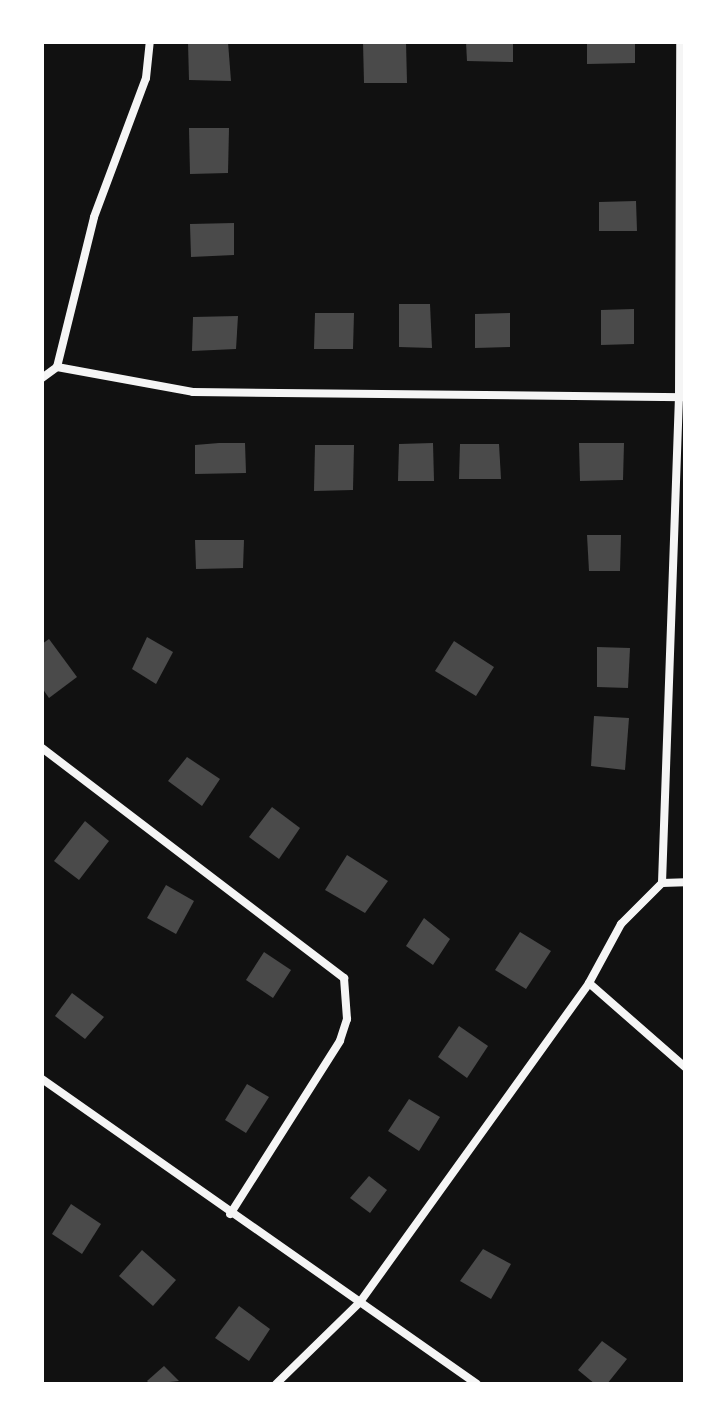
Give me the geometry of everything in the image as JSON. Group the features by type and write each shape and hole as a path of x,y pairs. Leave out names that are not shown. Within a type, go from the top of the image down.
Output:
{"street":[{"path":"42,378 57,367 94,217 146,78 150,42"},
{"path":"662,883 682,397 680,42"},
{"path":"57,367 193,392 682,397"},
{"path":"42,748 318,951 344,978 347,1019 340,1041 230,1214"},
{"path":"276,1384 360,1302 589,983 621,924 662,883 685,882"},
{"path":"589,983 685,1067"},
{"path":"42,1079 230,1214 477,1384"}],"building":[{"path":"188,42 228,42 231,81 189,80"},
{"path":"363,42 406,42 407,83 364,83"},
{"path":"466,42 513,42 513,62 467,61"},
{"path":"587,42 635,42 635,63 587,64"},
{"path":"189,128 229,128 228,173 190,174"},
{"path":"636,201 637,231 599,231 599,202"},
{"path":"234,223 234,255 191,257 190,224"},
{"path":"399,304 430,304 432,348 399,347"},
{"path":"634,309 634,344 601,345 601,310"},
{"path":"315,313 354,313 353,349 314,349"},
{"path":"510,313 510,347 475,348 475,314"},
{"path":"238,316 236,349 192,351 193,317"},
{"path":"245,443 246,473 195,474 195,445"},
{"path":"433,443 434,481 398,481 399,444"},
{"path":"579,443 624,443 623,480 580,481"},
{"path":"460,444 499,444 501,479 459,479"},
{"path":"315,445 354,445 353,490 314,491"},
{"path":"587,535 621,535 620,571 589,571"},
{"path":"195,540 244,540 243,568 196,569"},
{"path":"147,637 173,652 156,684 132,669"},
{"path":"49,639 77,677 49,698 42,688 42,644"},
{"path":"454,641 494,667 476,696 435,671"},
{"path":"597,647 630,648 628,688 597,687"},
{"path":"594,716 629,718 625,770 591,766"},
{"path":"187,757 220,779 202,806 168,781"},
{"path":"272,807 300,828 279,859 249,837"},
{"path":"85,821 109,841 79,880 54,861"},
{"path":"347,855 388,881 365,913 325,890"},
{"path":"166,885 194,901 176,934 147,918"},
{"path":"424,918 450,939 433,965 406,946"},
{"path":"520,932 551,951 526,989 495,970"},
{"path":"264,952 291,970 273,998 246,980"},
{"path":"72,993 104,1017 85,1039 55,1016"},
{"path":"459,1026 488,1046 467,1078 438,1057"},
{"path":"247,1084 269,1097 246,1133 225,1120"},
{"path":"409,1099 440,1117 419,1151 388,1131"},
{"path":"369,1176 387,1190 370,1213 350,1198"},
{"path":"71,1204 101,1224 82,1254 52,1234"},
{"path":"483,1249 511,1264 491,1299 460,1281"},
{"path":"142,1250 176,1280 153,1306 119,1276"},
{"path":"239,1306 270,1329 249,1361 215,1338"},
{"path":"602,1341 627,1359 607,1384 595,1384 578,1370"},
{"path":"164,1366 179,1381 150,1384 147,1381"}]}
